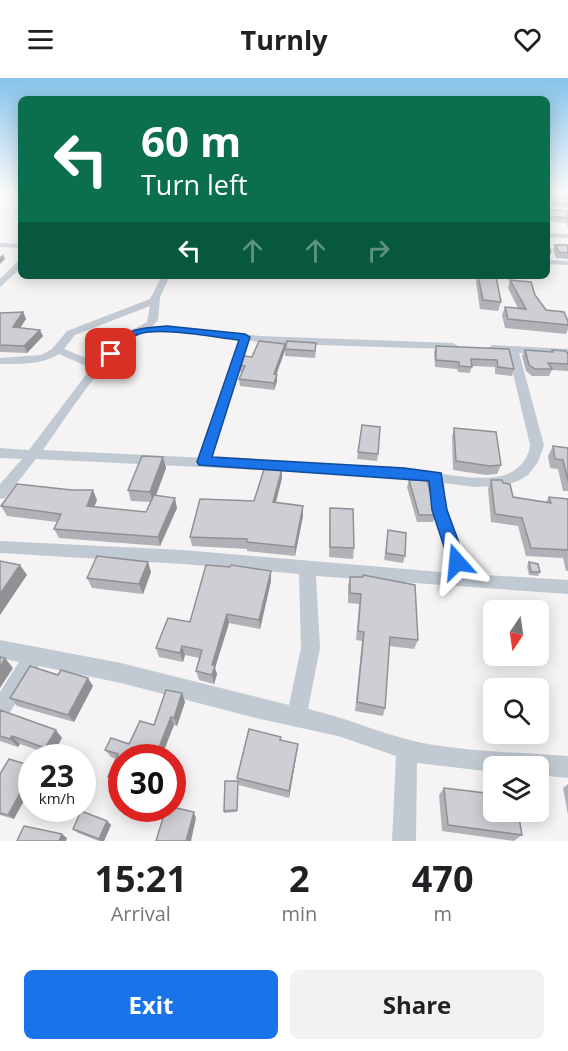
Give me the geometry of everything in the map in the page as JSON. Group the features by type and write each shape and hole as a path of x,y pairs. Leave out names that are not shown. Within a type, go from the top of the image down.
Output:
{"street":[{"path":"550,235 568,236"},
{"path":"0,245 18,246"},
{"path":"550,262 568,263"},
{"path":"0,284 18,266"},
{"path":"153,320 154,301 165,279"},
{"path":"0,361 43,357 58,350 64,338 71,333 154,301"},
{"path":"153,320 167,329"},
{"path":"0,494 123,339 153,320"},
{"path":"138,331 167,329 245,337 465,347"},
{"path":"477,348 568,352"},
{"path":"0,453 404,472 490,483 513,478 525,471 537,451 513,349"},
{"path":"58,350 98,368"},
{"path":"436,477 439,510 463,581"},
{"path":"0,547 568,587"},
{"path":"296,717 308,666 311,639 307,602 308,567"},
{"path":"0,649 121,673 338,726 407,749 446,757 568,767"},
{"path":"0,710 33,656"},
{"path":"404,841 407,749"}],"lane":[{"path":"204,462 245,337"}],"building":[{"path":"555,245 567,245 568,253 559,252"},
{"path":"479,279 497,279 501,302 483,300"},
{"path":"510,280 531,282 535,295 546,310 564,312 568,325 508,319 505,307 526,309"},
{"path":"23,312 13,327 40,330 24,346 0,345 0,313"},
{"path":"259,341 285,344 274,374 277,375 274,383 239,379 245,366 240,365 244,356 252,357"},
{"path":"287,341 316,343 315,351 285,349"},
{"path":"436,346 509,349 514,369 498,367 497,360 471,359 472,367 459,366 459,362 436,360"},
{"path":"525,350 566,351 568,364 548,363 552,369 535,369 529,365"},
{"path":"362,425 380,427 378,454 358,452"},
{"path":"454,428 496,432 501,465 490,466 456,461"},
{"path":"553,446 568,448 568,481 563,460 555,459"},
{"path":"142,456 163,457 150,492 128,490"},
{"path":"265,466 282,469 273,502 303,506 295,547 247,542 247,539 190,537 200,499 254,501"},
{"path":"409,480 427,480 436,515 419,515"},
{"path":"491,480 502,480 503,483 510,484 513,497 551,503 549,497 568,499 568,550 531,548 522,518 495,514"},
{"path":"17,484 93,490 87,506 146,512 154,495 175,498 158,537 54,529 61,514 1,506"},
{"path":"330,508 353,509 354,548 330,547"},
{"path":"388,530 406,533 405,556 386,553"},
{"path":"97,556 148,562 139,584 87,578"},
{"path":"0,561 20,565 0,594"},
{"path":"529,562 538,564 540,572 531,572"},
{"path":"206,565 230,567 231,565 271,571 259,620 227,614 212,665 215,665 212,675 196,671 202,650 182,646 180,653 156,648 168,618 190,622"},
{"path":"363,575 415,585 418,640 390,637 385,708 357,702 364,632 358,631 361,594 350,593 350,577 363,577"},
{"path":"0,657 5,658 0,667"},
{"path":"30,666 58,675 61,670 88,678 68,715 10,698"},
{"path":"166,690 182,693 174,718 171,717 160,744 129,744 140,721 154,725"},
{"path":"0,710 56,730 47,744 34,744 12,736 10,739 0,736"},
{"path":"249,729 298,744 289,791 237,778"},
{"path":"111,738 129,744 108,744"},
{"path":"9,759 18,762 18,797 8,815 0,813 0,774"},
{"path":"225,781 238,781 237,810 224,811"},
{"path":"444,788 483,793 483,822 520,822 522,835 448,825"},
{"path":"186,810 194,812 186,841 156,841 162,822 186,822"},
{"path":"96,817 107,821 99,839 73,829 76,822 96,822"},
{"path":"24,826 62,834 59,841 17,841"}],"route":[{"path":"111,354 127,335 138,331 167,329 245,337 204,462 404,472 436,477 439,510 452,542 457,562"}]}
